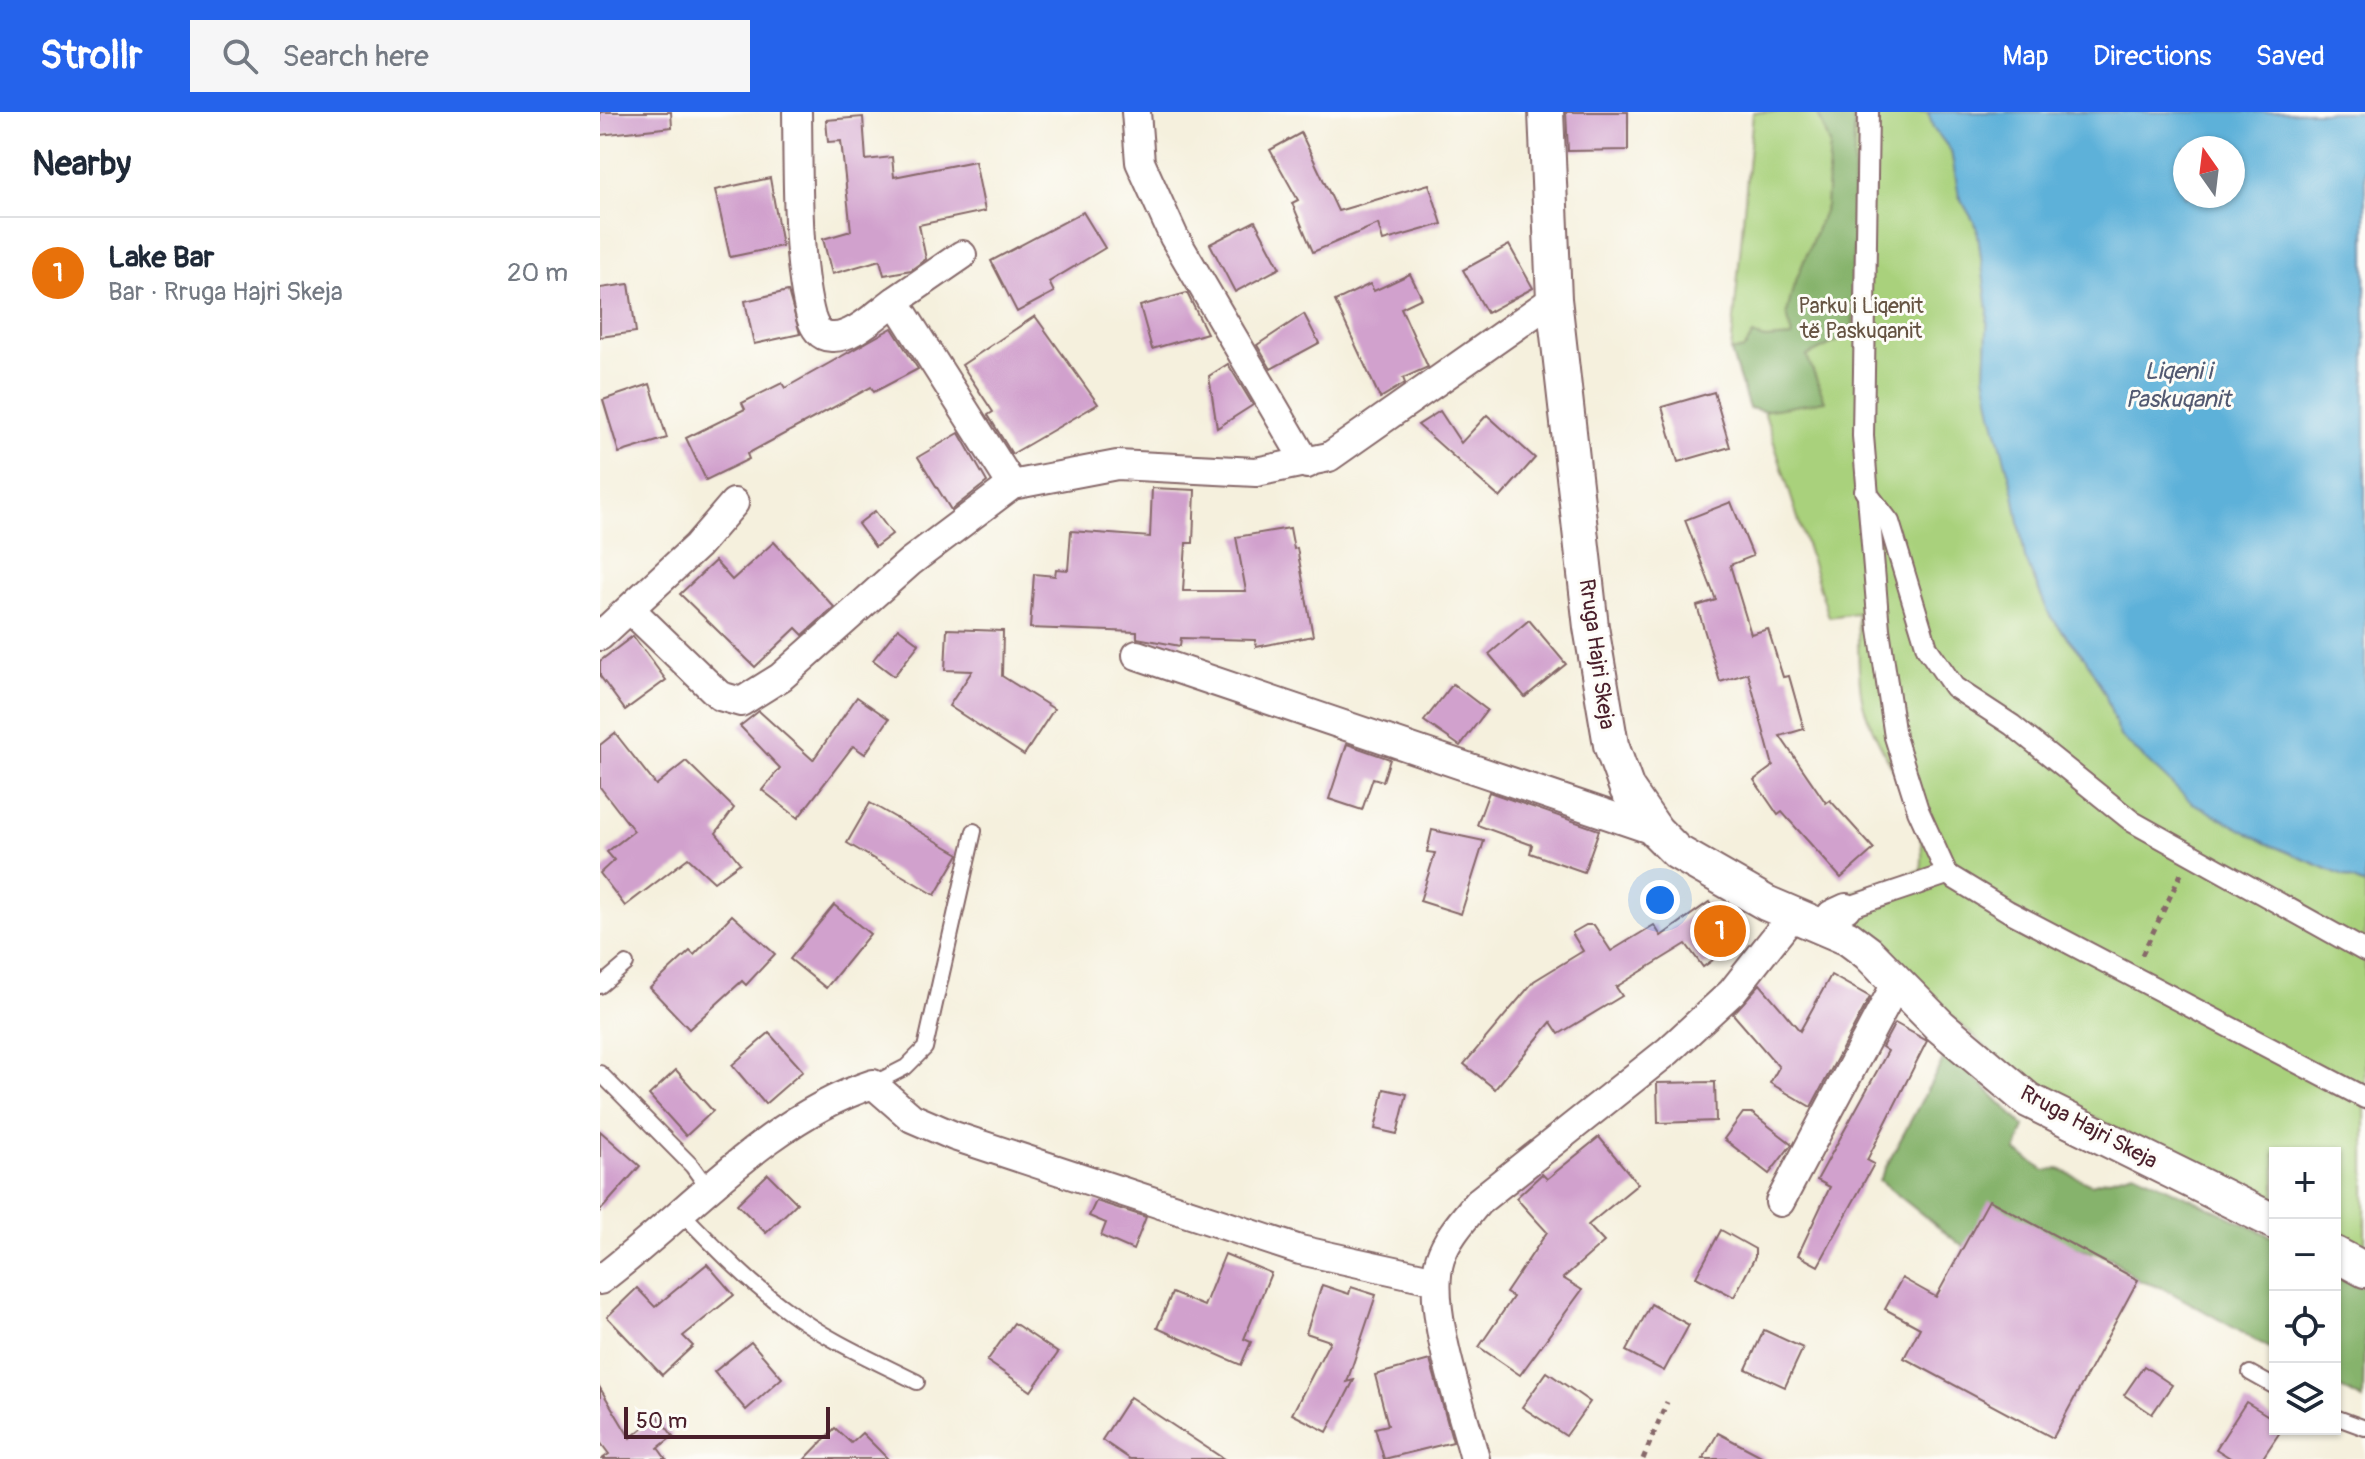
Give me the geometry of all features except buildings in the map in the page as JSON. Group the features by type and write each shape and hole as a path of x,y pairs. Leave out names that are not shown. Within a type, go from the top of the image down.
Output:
{"street":[{"path":"797,112 802,236 811,319 819,333 828,338 843,336 962,255"},
{"path":"1136,112 1140,162 1168,225 1307,464"},
{"name":"Rruga Hajri Skeja","path":"1546,112 1554,299 1600,691 1611,745 1627,789 1656,831 1677,852 1821,917 1868,953 1940,1026 2028,1100 2269,1219"},
{"path":"1868,112 1863,355 1865,491 1885,683 1895,737 1918,810 1947,874 2008,911 2365,1098"},
{"path":"631,610 720,696 741,702 781,677 910,562 1012,485 1117,465 1256,472 1307,464 1329,457 1554,299"},
{"path":"895,301 1012,485"},
{"path":"1865,491 1889,522 1927,648 1954,687 2012,725 2133,822 2365,951"},
{"path":"600,636 631,610 734,503"},
{"path":"1137,655 1656,831"},
{"path":"1475,1459 1437,1308 1436,1280 1441,1257 1457,1227 1478,1202 1668,1051 1821,917 1947,874"},
{"path":"1780,1202 1897,982"},
{"path":"600,1280 708,1188 818,1106 873,1084 912,1118 954,1136 1300,1250 1436,1280"},
{"path":"2341,1257 2365,1270"}],"lane":[{"path":"873,1084 906,1067 925,1048 974,831"},
{"path":"600,986 626,964"},
{"path":"600,1073 692,1166 708,1188"},
{"path":"682,1213 742,1274 788,1311 839,1343 917,1382"},
{"path":"2250,1373 2269,1384"},
{"path":"2341,1419 2365,1428"}],"path":[{"path":"2133,974 2191,855"},
{"path":"1643,1459 1667,1402"}],"green space":[{"name":"Parku i Liqenit të Paskuqanit","path":"1753,112 1928,112 1933,127 1951,151 1959,196 1977,227 1988,310 1985,375 2014,493 2025,558 2050,616 2086,659 2105,694 2120,736 2266,843 2365,885 2365,1257 2341,1244 2341,1147 2269,1147 2269,1206 2026,1083 1916,984 1835,898 1921,870 1922,848 1918,827 1864,707 1859,674 1857,613 1829,617 1764,411 1749,408 1731,352"},
{"path":"1817,112 1854,112 1853,333 1807,356 1825,401 1763,411 1749,408 1731,352 1744,349 1753,335 1765,339 1792,337 1787,313 1793,288 1826,206 1830,144"},
{"path":"1948,1051 2025,1127 2016,1151 2045,1171 2059,1169 2091,1184 2134,1172 2269,1235 2269,1348 2165,1289 2138,1280 2111,1258 2002,1226 1967,1250 1879,1180"},
{"path":"2341,1275 2365,1289 2363,1400 2341,1388"}],"water":[{"name":"Liqeni i Paskuqanit","path":"1928,112 2365,112 2365,885 2266,843 2191,802 2120,736 2105,694 2086,659 2050,616 2025,558 2014,493 1992,413 1985,375 1988,310 1977,227 1959,196 1951,151 1933,127"}],"place":[{"name":"Lake Bar","path":"1720,931"}]}
